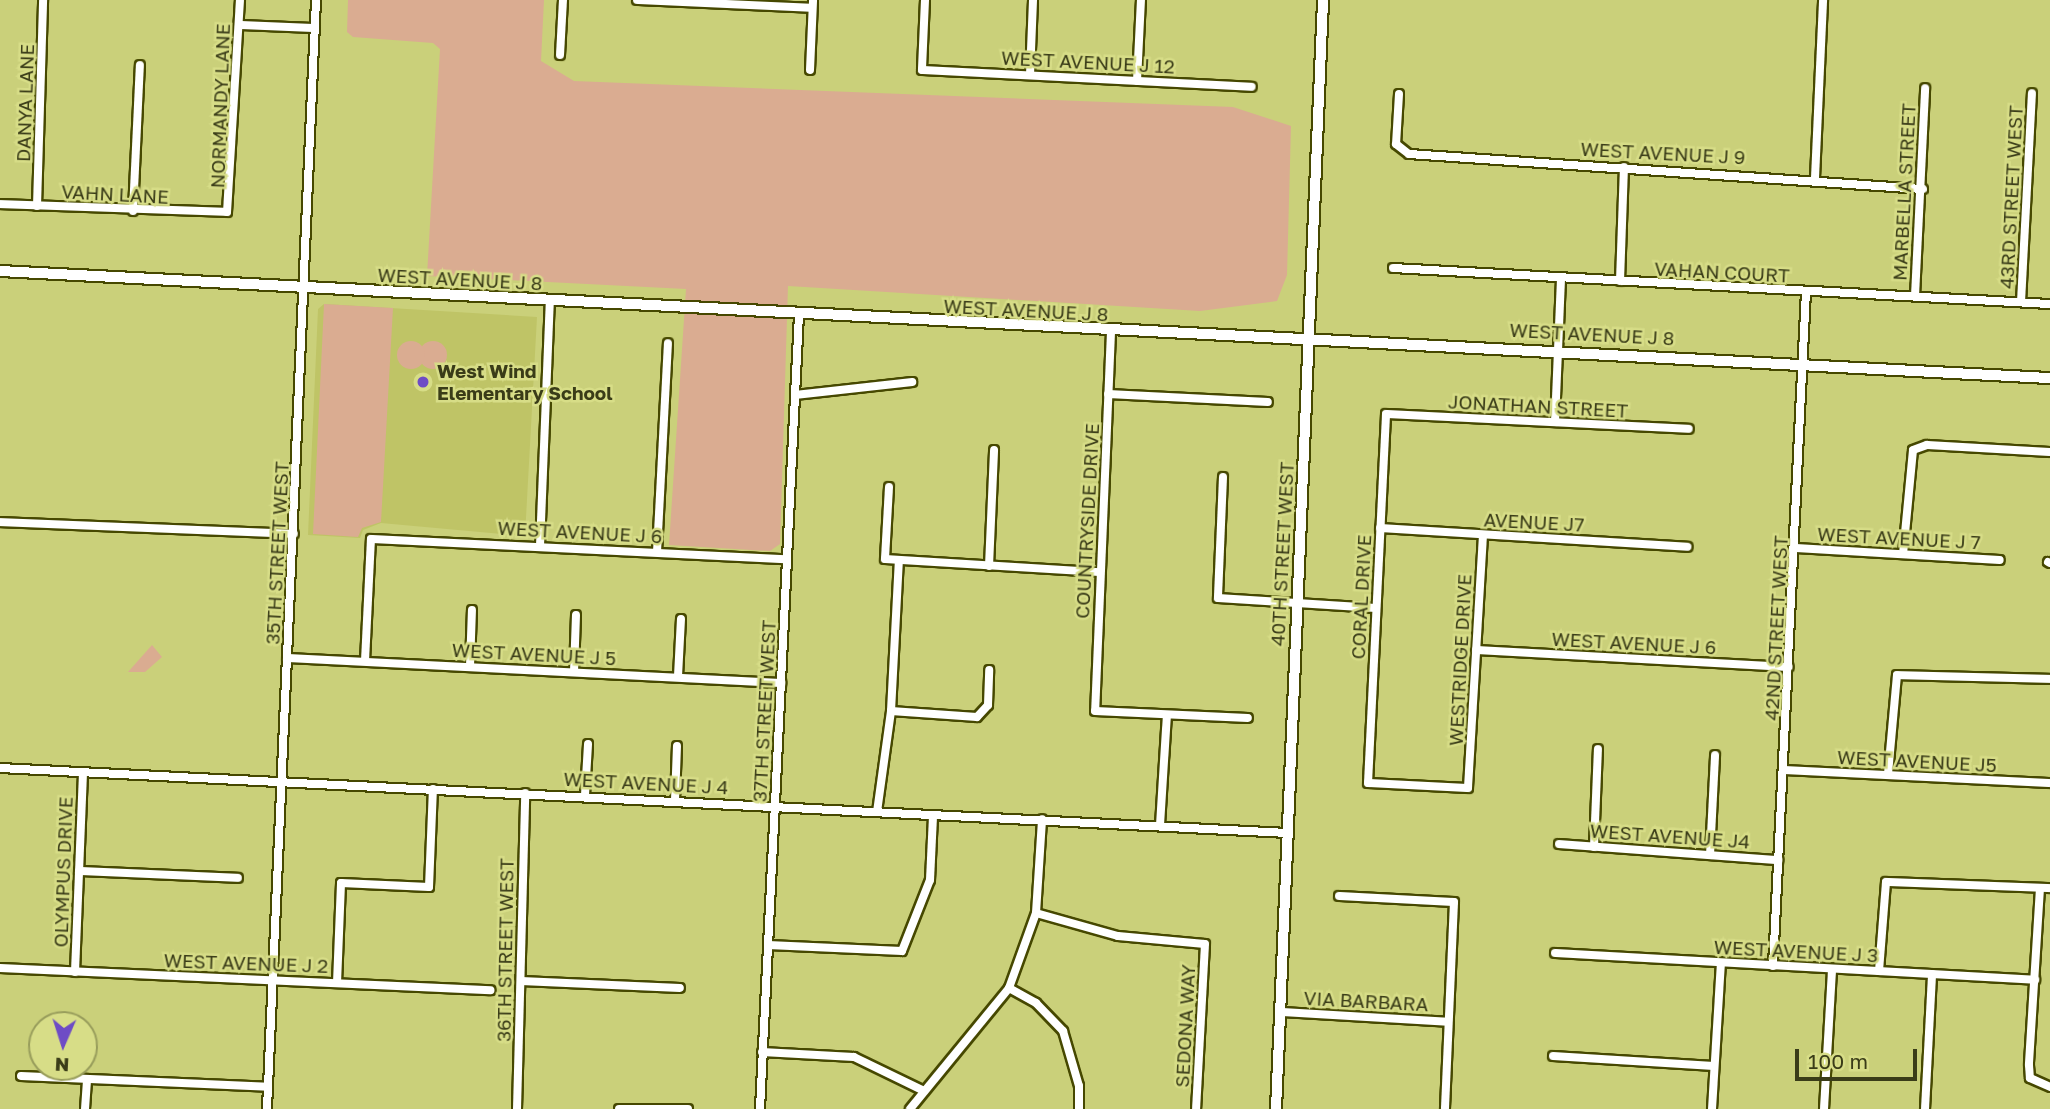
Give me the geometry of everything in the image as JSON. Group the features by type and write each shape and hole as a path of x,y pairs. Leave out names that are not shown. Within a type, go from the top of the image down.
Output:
{"main road":[{"name":"40TH STREET WEST","path":"1276,1109 1311,337 1323,0"}],"street":[{"name":"DANYA LANE","path":"37,206 43,0"},
{"name":"NORMANDY LANE","path":"227,212 240,0"},
{"name":"35TH STREET WEST","path":"267,1109 316,0"},
{"path":"560,55 563,0"},
{"path":"637,0 813,4 810,70"},
{"name":"WEST AVENUE J 12","path":"925,0 922,70 1252,87"},
{"path":"1030,75 1033,0"},
{"path":"1137,81 1141,0"},
{"path":"1815,178 1823,0"},
{"path":"239,24 314,28"},
{"path":"133,211 140,65"},
{"name":"MARBELLA STREET","path":"1914,296 1923,189 1925,88"},
{"name":"43RD STREET WEST","path":"2021,302 2032,93"},
{"name":"WEST AVENUE J 9","path":"1399,94 1401,151 1815,178 1923,189"},
{"path":"1620,281 1624,167"},
{"name":"VAHN LANE","path":"0,204 133,211 227,212"},
{"name":"VAHAN COURT","path":"1393,268 2050,304"},
{"name":"WEST AVENUE J 8","path":"0,271 1111,332 1311,337 1558,349 2050,378"},
{"path":"1555,422 1561,278"},
{"name":"42ND STREET WEST","path":"1773,966 1796,548 1806,292"},
{"path":"540,546 550,302"},
{"name":"37TH STREET WEST","path":"760,1109 799,315"},
{"name":"COUNTRYSIDE DRIVE","path":"1111,332 1095,711 1167,715"},
{"path":"657,552 668,343"},
{"path":"795,395 912,382"},
{"path":"1108,394 1269,402"},
{"name":"JONATHAN STREET","path":"1386,414 1689,429"},
{"name":"CORAL DRIVE","path":"1386,414 1368,783 1468,788"},
{"path":"1903,554 1913,450 1927,445 2050,452"},
{"path":"989,566 994,450"},
{"path":"1223,477 1218,598 1376,608"},
{"path":"889,487 885,559 1100,572"},
{"path":"0,522 294,534"},
{"name":"AVENUE J7","path":"1380,528 1687,547"},
{"name":"WESTRIDGE DRIVE","path":"1468,788 1483,535"},
{"name":"WEST AVENUE J 6","path":"365,661 372,539 787,559"},
{"name":"WEST AVENUE J 7","path":"1796,548 2000,560"},
{"path":"877,812 891,711 899,560"},
{"path":"470,666 471,610"},
{"path":"574,671 576,615"},
{"path":"678,676 681,619"},
{"name":"WEST AVENUE J 6","path":"1476,650 1789,667"},
{"name":"WEST AVENUE J 5","path":"287,658 780,682"},
{"path":"891,711 977,717 988,705 989,670"},
{"path":"1888,775 1897,675 2050,679"},
{"path":"1160,825 1167,715 1248,718"},
{"path":"585,795 588,744"},
{"path":"675,800 677,746"},
{"path":"1594,847 1598,749"},
{"path":"1710,855 1715,755"},
{"name":"WEST AVENUE J 4","path":"0,768 585,795 933,816 1042,819 1289,833"},
{"name":"WEST AVENUE J5","path":"1783,770 2050,783"},
{"name":"OLYMPUS DRIVE","path":"75,972 83,772"},
{"path":"337,983 341,883 429,887 433,789"},
{"name":"36TH STREET WEST","path":"517,1109 525,793"},
{"path":"768,945 902,951 930,880 933,816"},
{"path":"910,1109 922,1090 1009,988 1036,914 1042,819"},
{"name":"WEST AVENUE J4","path":"1559,844 1778,860"},
{"path":"79,871 238,878"},
{"path":"1880,971 1885,882 2050,888"},
{"path":"2040,888 2030,1079 2050,1087"},
{"path":"1339,896 1454,902 1445,1109"},
{"name":"SEDONA WAY","path":"1036,914 1118,936 1205,944 1196,1109"},
{"name":"WEST AVENUE J 3","path":"1555,953 2035,980"},
{"path":"1712,1109 1721,963"},
{"name":"WEST AVENUE J 2","path":"0,968 491,990"},
{"path":"1824,1109 1832,969"},
{"path":"1925,1109 1932,974"},
{"path":"521,981 680,988"},
{"path":"1009,988 1036,1003 1063,1031 1077,1075 1079,1109"},
{"name":"VIA BARBARA","path":"1282,1012 1448,1022"},
{"path":"762,1052 854,1057 922,1090"},
{"path":"1553,1056 1714,1066"},
{"path":"21,1076 28,1076"},
{"path":"98,1079 268,1087"},
{"path":"85,1109 87,1081"},
{"path":"619,1107 688,1109"}],"shaded area":[{"path":"348,0 544,0 541,61 574,81 1233,107 1291,126 1287,275 1277,301 1200,311 788,286 780,544 770,551 669,545 686,289 427,276 440,49 433,43 353,37 347,32"},
{"name":"West Wind Elementary School","path":"324,304 537,317 525,536 381,523 363,530 360,538 308,535 318,309"},
{"path":"324,304 393,308 381,522 362,528 358,537 313,534"},
{"path":"411,341 421,345 425,355 421,365 411,369 401,365 397,355 401,345"},
{"path":"433,341 443,345 447,355 443,365 433,369 423,365 419,355 423,345"},
{"path":"152,645 162,657 145,672 128,672"}],"place":[{"name":"West Wind Elementary School","path":"423,382"}]}
